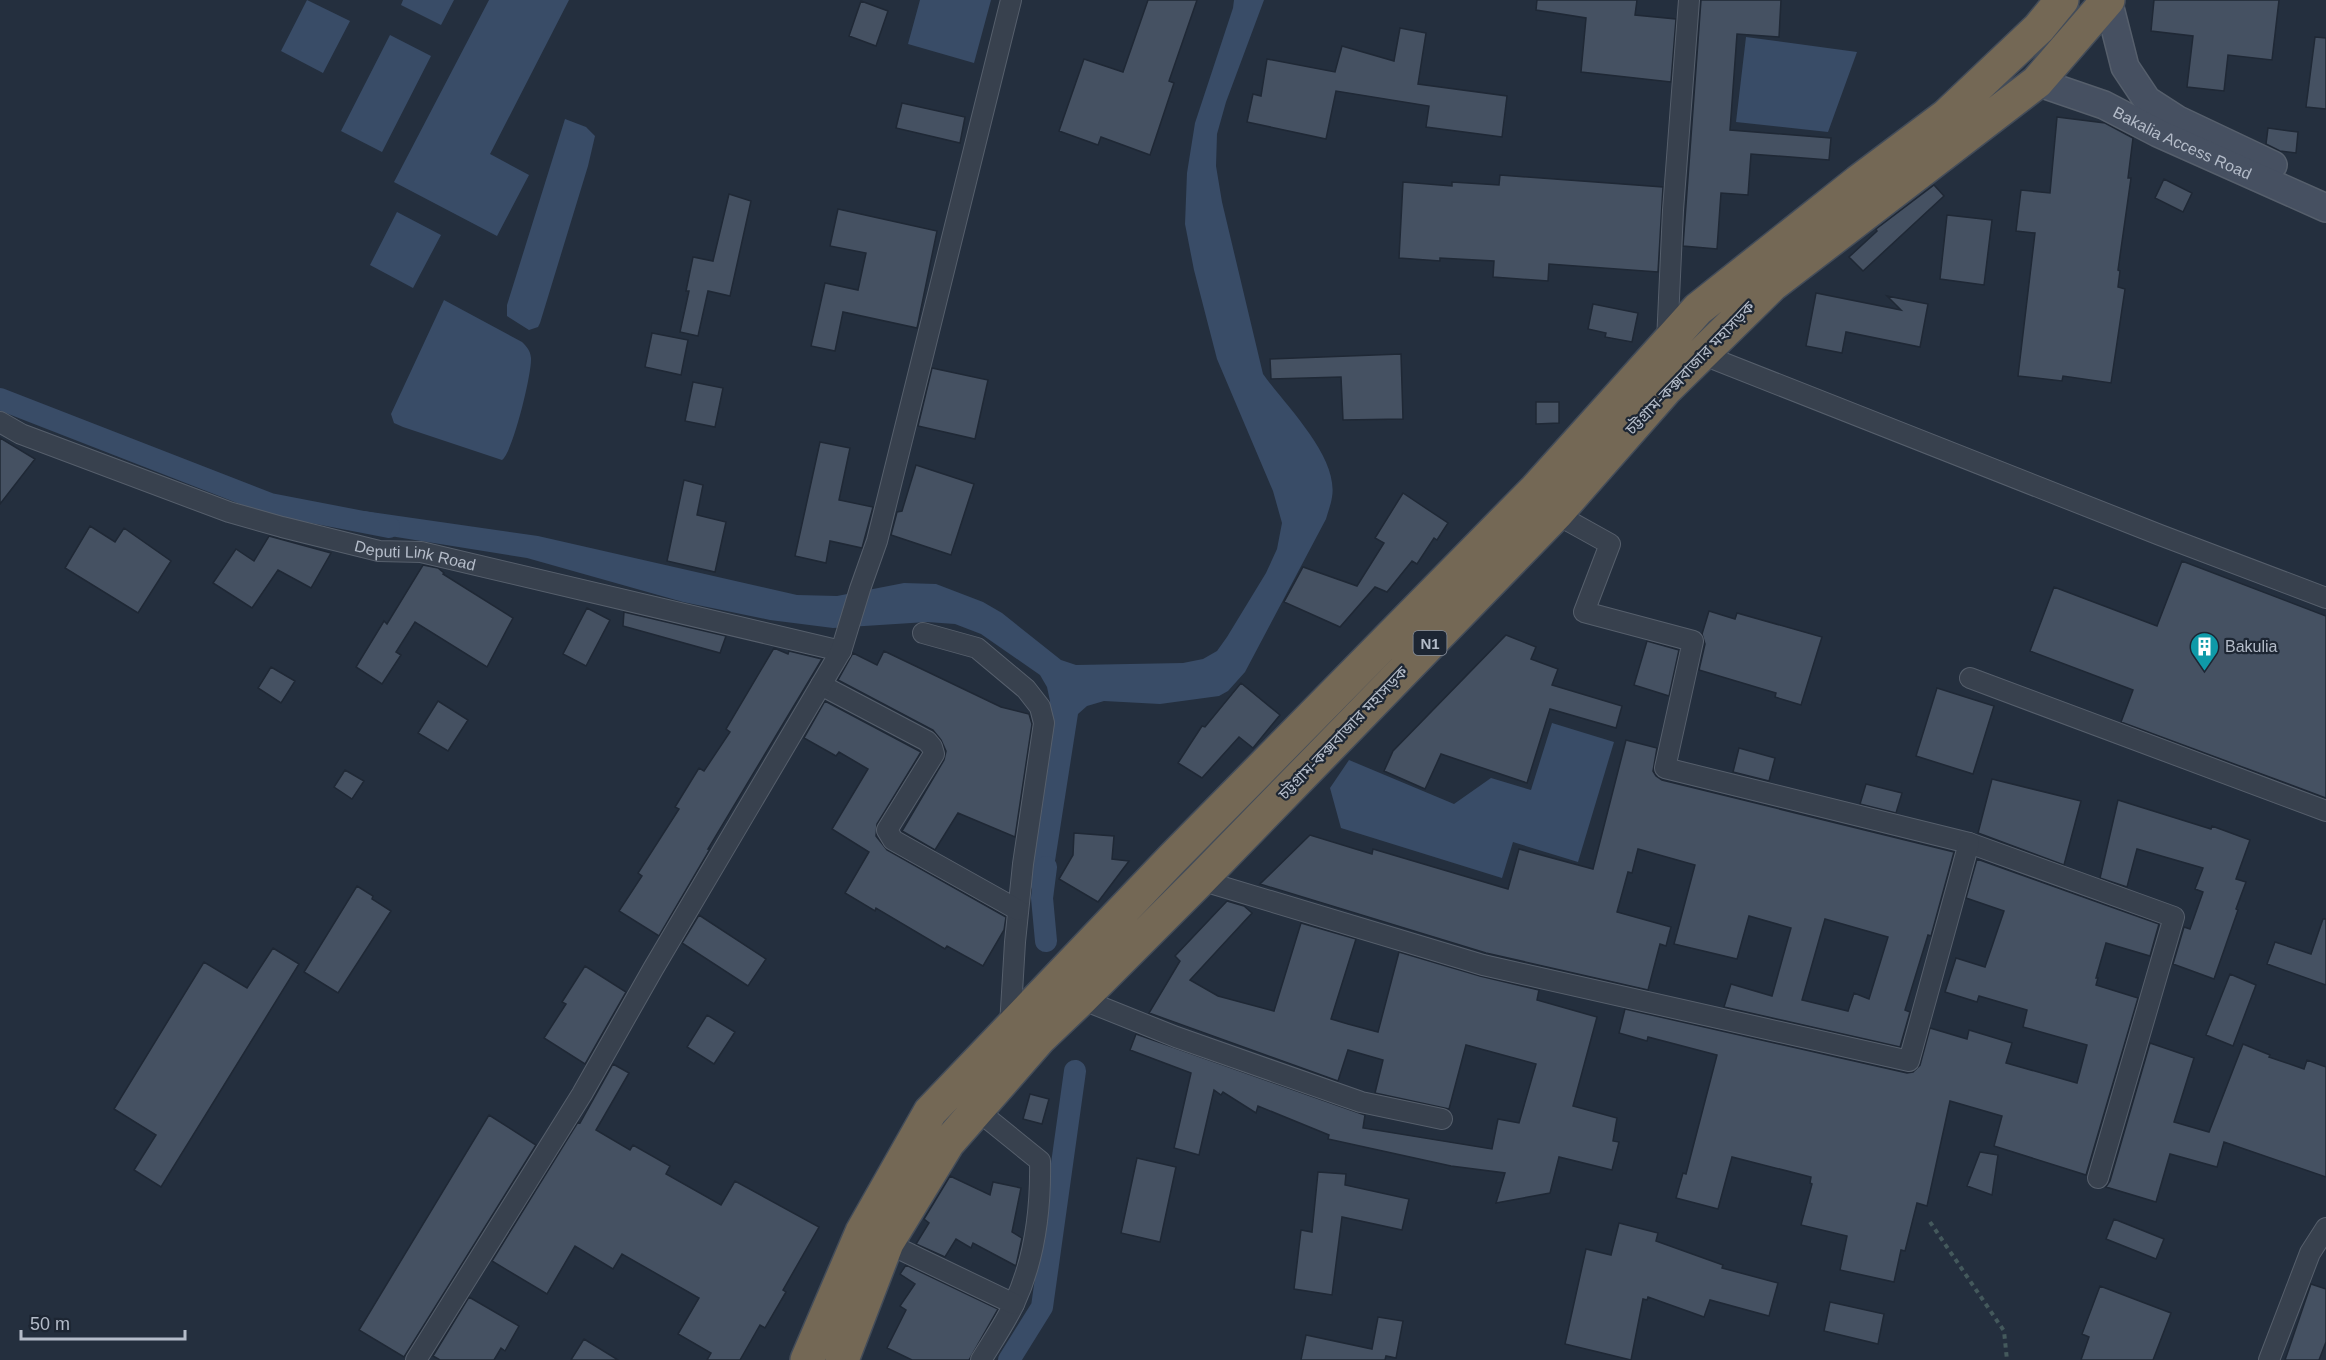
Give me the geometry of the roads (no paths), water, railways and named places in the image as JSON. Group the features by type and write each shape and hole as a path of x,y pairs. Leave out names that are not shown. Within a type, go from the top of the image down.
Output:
{"highway":[{"name":"চট্টগ্রাম-কক্সবাজার মহাসড়ক","path":"807,1360 861,1232 930,1112 1010,1026 1536,489 1698,309 1858,182 1946,116 2039,28 2062,0"},
{"name":"চট্টগ্রাম-কক্সবাজার মহাসড়ক","path":"842,1360 887,1243 948,1143 1040,1038 1200,880 1556,514 1665,390 1701,354 1772,285 2037,82 2108,0"}],"street":[{"path":"416,1360 582,1094 841,651 877,541 1011,0"},
{"path":"1665,390 1673,210 1689,0"},
{"name":"Bakalia Access Road","path":"2108,0 2125,67 2147,100 2150,116"},
{"name":"Bakalia Access Road","path":"2037,82 2104,105 2178,120 2326,189"},
{"name":"Bakalia Access Road","path":"2150,116 2326,208"},
{"path":"1701,354 2326,598"},
{"name":"Deputi Link Road","path":"0,422 21,434 76,456 229,512 282,527 379,551 421,552 841,651"},
{"path":"1556,514 1610,544 1584,612 1693,641 1665,768 1969,843 2174,917 2098,1178"},
{"path":"923,633 977,648 1026,690 1040,707 1044,723 1023,864 1010,1026"},
{"path":"1970,678 2326,811"},
{"path":"821,685 927,741 932,747 934,754 887,830 893,840 1018,910"},
{"path":"1200,880 1483,965 1909,1061 1969,843"},
{"path":"1081,999 1176,1037 1361,1102 1442,1119"},
{"path":"976,1110 1040,1161 1041,1194 1034,1244 1014,1304 981,1360"},
{"path":"2269,1360 2310,1253 2326,1227"},
{"path":"887,1243 1014,1304"}],"water":[{"path":"307,0 350,21 323,73 281,51"},
{"path":"403,0 454,0 441,25 401,5"},
{"path":"489,0 569,0 490,154 529,175 497,236 394,182"},
{"path":"920,0 991,0 974,63 908,44"},
{"path":"1234,0 1264,0 1226,102 1217,134 1216,166 1222,202 1263,374 1319,449 1332,482 1332,500 1326,519 1245,672 1228,691 1219,696 1160,704 1104,701 1087,706 1078,714 1050,893 1042,898 1034,893 1030,885 1050,701 1047,687 1040,675 981,634 955,624 927,622 833,628 770,620 683,602 527,558 365,532 361,522 364,511 538,536 797,595 837,596 904,583 936,584 983,602 1002,613 1061,660 1076,665 1183,663 1203,659 1217,651 1266,573 1277,549 1282,523 1273,491 1217,359 1194,270 1185,224 1187,173 1195,123"},
{"path":"390,35 431,56 382,152 341,131"},
{"path":"1746,37 1857,52 1828,132 1736,122"},
{"path":"565,119 586,127 595,136 540,323 538,327 529,330 507,316 507,305"},
{"path":"397,212 441,235 413,288 370,265"},
{"path":"444,300 522,342 530,353 530,366 521,412 511,443 502,460 394,423 391,414"},
{"path":"1552,723 1614,742 1578,862 1513,842 1502,878 1341,828 1330,788 1349,760 1454,804 1491,778 1531,790"}],"waterway":[{"path":"0,399 270,504 389,527"},
{"path":"1046,867 1042,898 1046,941"},
{"path":"1009,1360 1042,1307 1075,1071"}],"place":[{"name":"Bakulia","path":"2204,672"}]}
